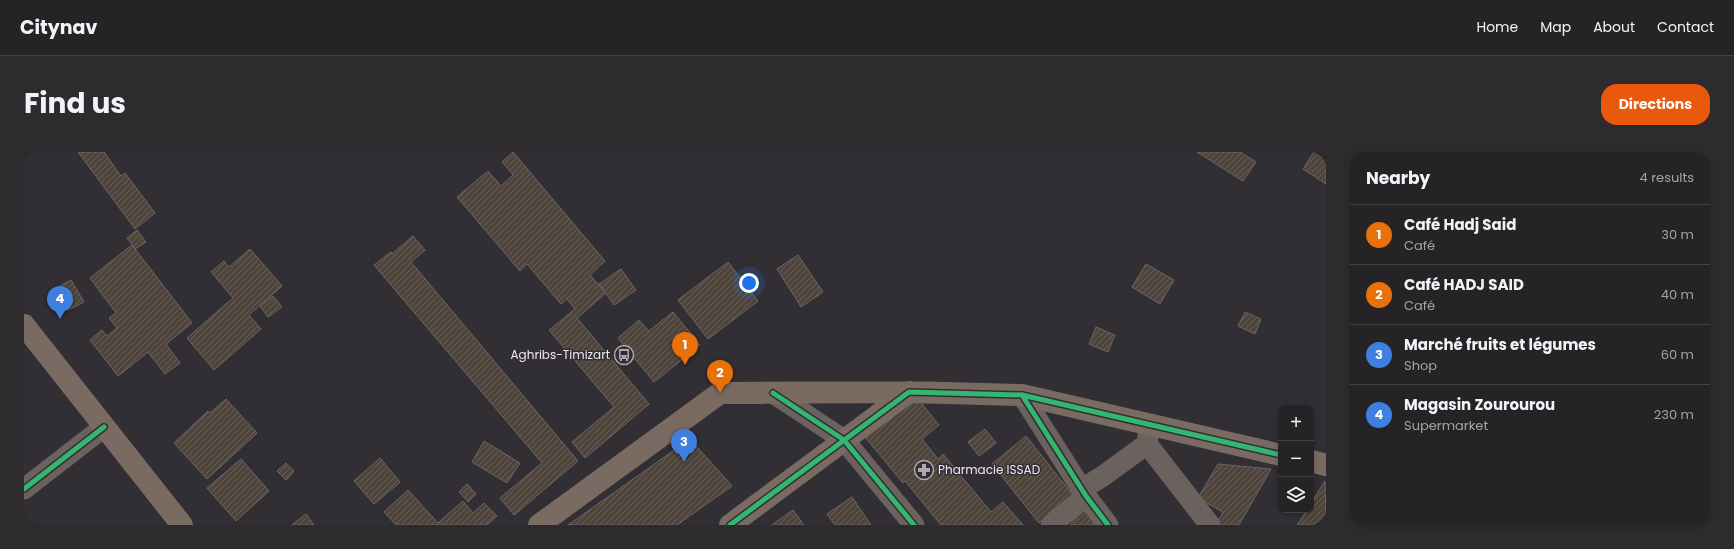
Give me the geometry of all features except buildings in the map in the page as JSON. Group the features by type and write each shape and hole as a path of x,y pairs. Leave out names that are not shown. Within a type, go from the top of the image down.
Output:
{"main road":[{"path":"24,325 182,525"},
{"path":"730,525 909,392"},
{"path":"539,525 720,393 909,392 1022,395 1148,434 1278,454"},
{"path":"1314,462 1326,465"}],"street":[{"path":"774,393 844,440 914,525"},
{"path":"1022,395 1084,492 1108,525"},
{"path":"24,489 104,427"},
{"path":"1051,525 1084,492 1148,434 1210,525"}],"cycle path":[{"path":"730,525 909,392 1022,395 1278,454"},
{"path":"773,393 844,440 914,525"},
{"path":"1022,395 1086,496 1108,525"},
{"path":"24,489 104,427"}],"place":[{"name":"Magasin Zourourou","path":"60,319"},
{"name":"Aghribs-Timizart","path":"624,355"},
{"name":"Café Hadj Said","path":"685,365"},
{"name":"Café HADJ SAID","path":"720,393"},
{"name":"Marché fruits et légumes","path":"684,462"},
{"name":"Pharmacie ISSAD","path":"924,470"}]}
